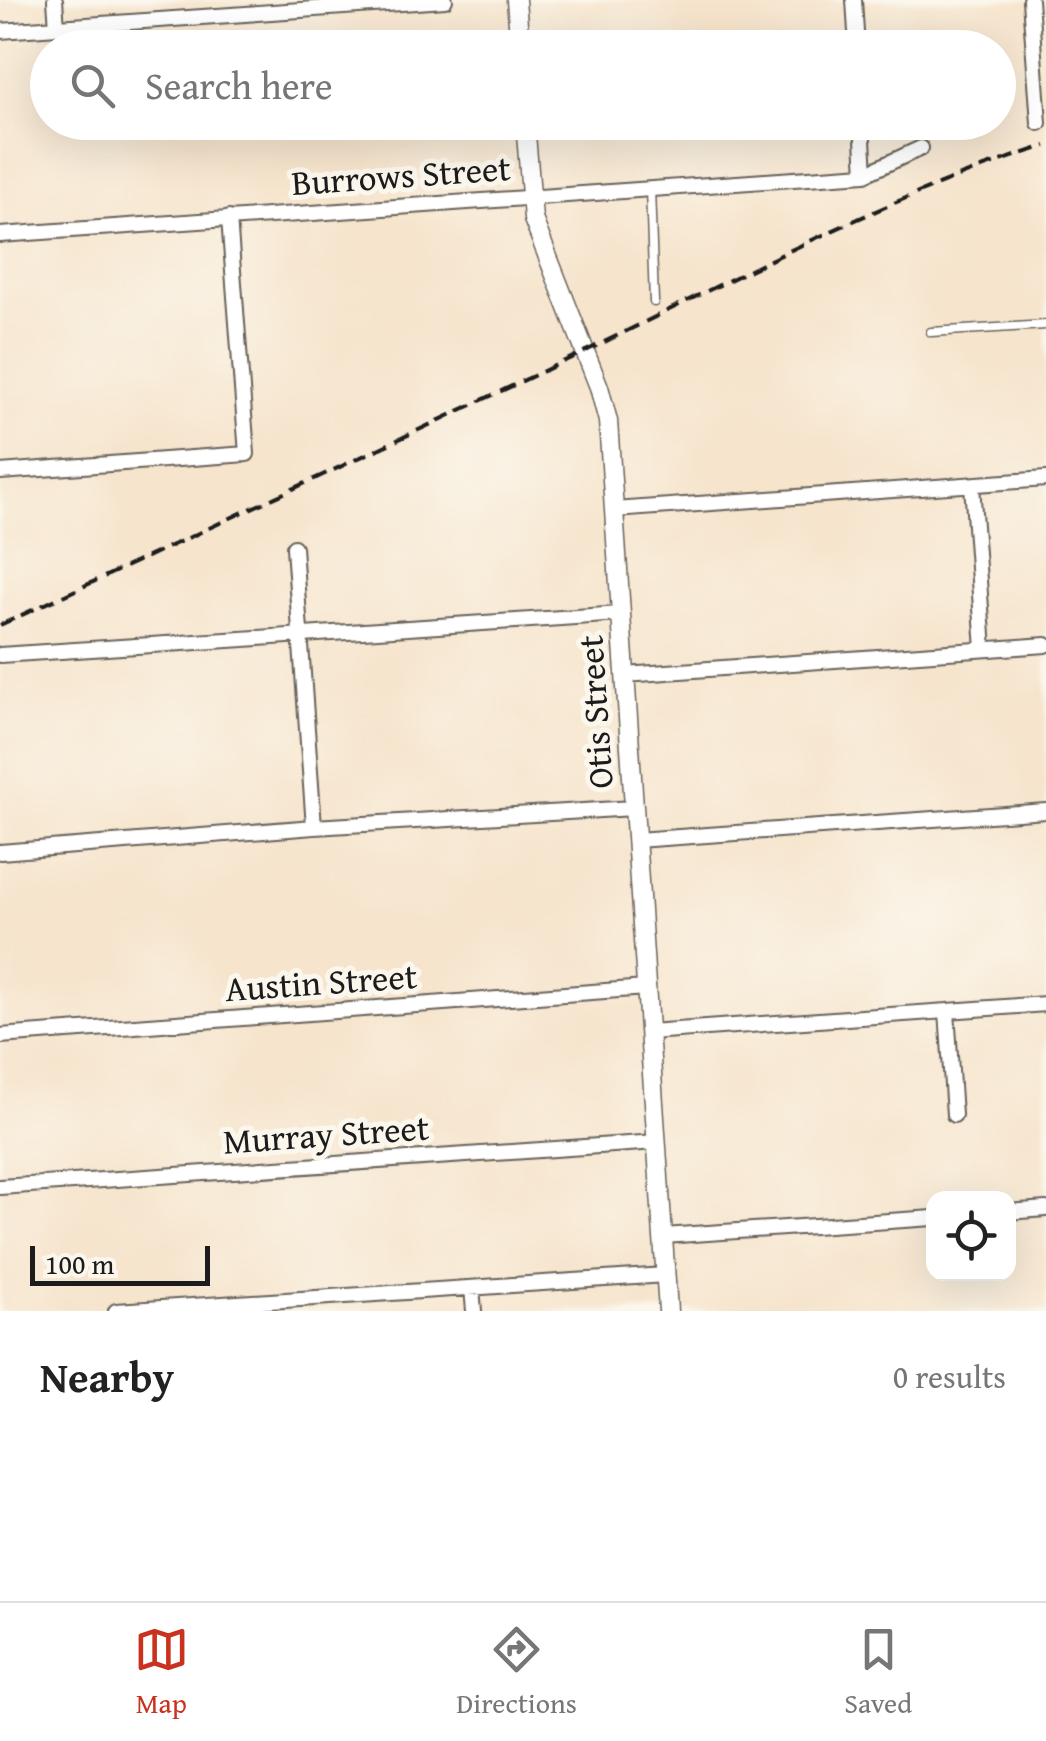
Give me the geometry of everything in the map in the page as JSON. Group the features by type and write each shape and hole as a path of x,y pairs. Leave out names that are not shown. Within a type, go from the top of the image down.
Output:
{"street":[{"path":"55,0 57,27"},
{"path":"0,31 445,0"},
{"path":"516,0 518,30"},
{"path":"854,0 856,30"},
{"path":"1030,0 1039,123"},
{"name":"Otis Street","path":"526,140 534,224 605,402 668,1311"},
{"path":"863,140 865,174"},
{"name":"Burrows Street","path":"0,235 865,174 921,148"},
{"path":"0,472 247,454 230,218"},
{"path":"614,510 1046,480"},
{"path":"972,484 984,649"},
{"path":"294,547 314,827"},
{"path":"0,655 621,614"},
{"path":"625,675 1046,645"},
{"path":"0,852 314,827 634,808"},
{"path":"636,840 1046,811"},
{"name":"Austin Street","path":"0,1036 646,988"},
{"path":"649,1032 1046,1004"},
{"path":"946,1011 954,1115"},
{"name":"Murray Street","path":"0,1187 656,1142"},
{"path":"1016,1211 1046,1209"},
{"path":"663,1236 926,1219"},
{"path":"116,1311 262,1306 666,1275"},
{"path":"472,1288 474,1311"}],"lane":[{"path":"650,188 654,302"},
{"path":"932,332 1046,325"}],"railway":[{"path":"0,625 871,213 1046,146"}]}
